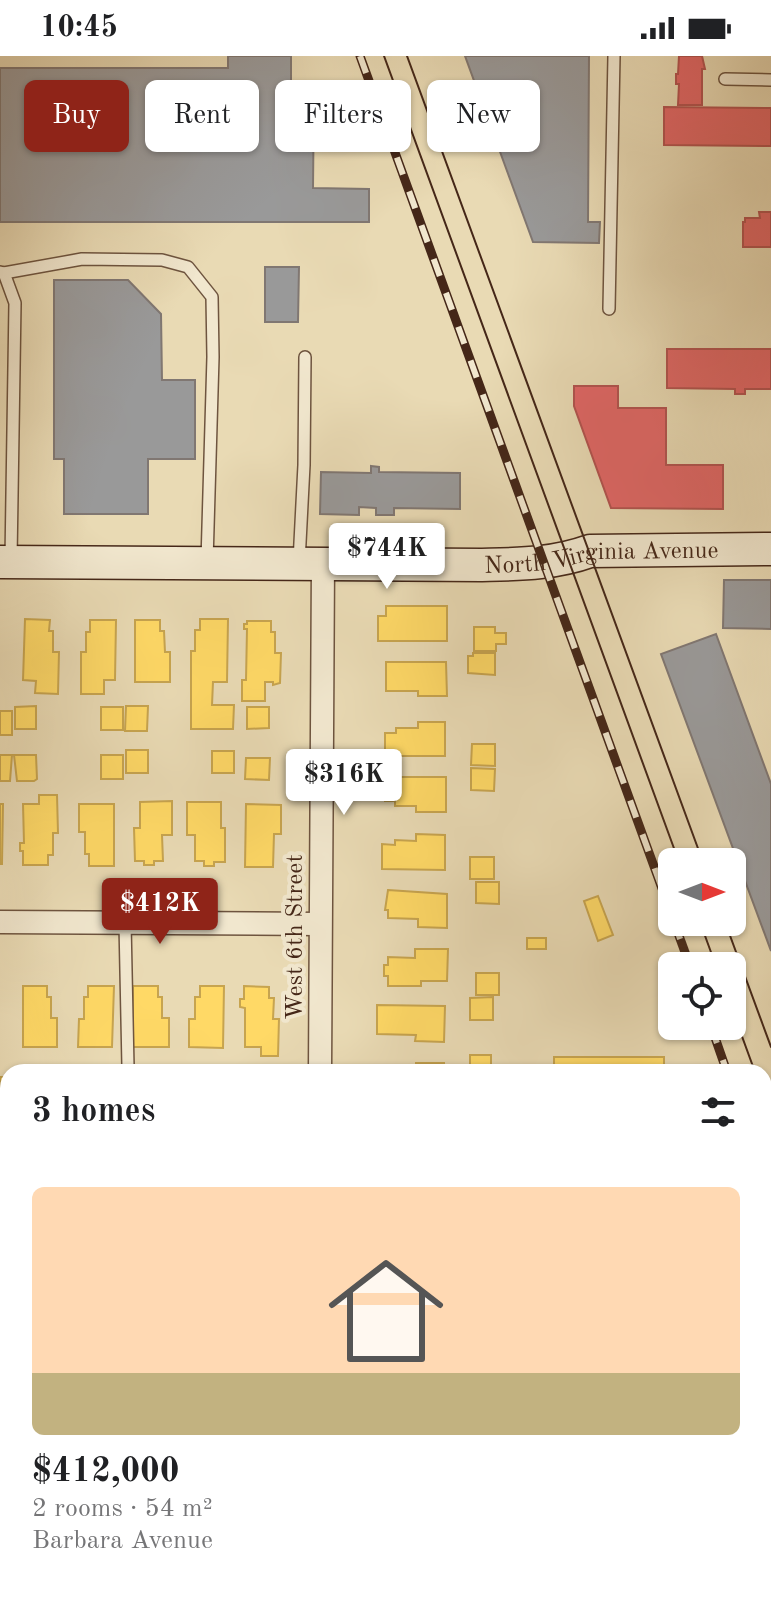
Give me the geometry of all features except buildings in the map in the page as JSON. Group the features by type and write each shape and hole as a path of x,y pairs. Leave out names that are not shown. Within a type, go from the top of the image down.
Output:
{"street":[{"name":"North Virginia Avenue","path":"5,562 498,565 545,563 590,551 771,549"},
{"name":"West 6th Street","path":"311,562 320,924 320,1064"},
{"path":"0,922 320,924"}],"lane":[{"path":"609,309 614,56"},
{"path":"725,79 771,80"},
{"path":"5,562 15,303 2,273 82,259 162,260 188,267 212,297 213,372 207,562"},
{"path":"305,357 304,465 311,562"},
{"path":"125,923 128,1064"}],"tram line":[{"path":"384,56 674,848"},
{"path":"407,56 698,848"},
{"path":"705,936 711,952"},
{"path":"730,936 771,1047"},
{"path":"743,1040 752,1064"}],"railway":[{"path":"360,56 658,877"},
{"path":"679,936 685,952"},
{"path":"716,1040 724,1064"}]}
